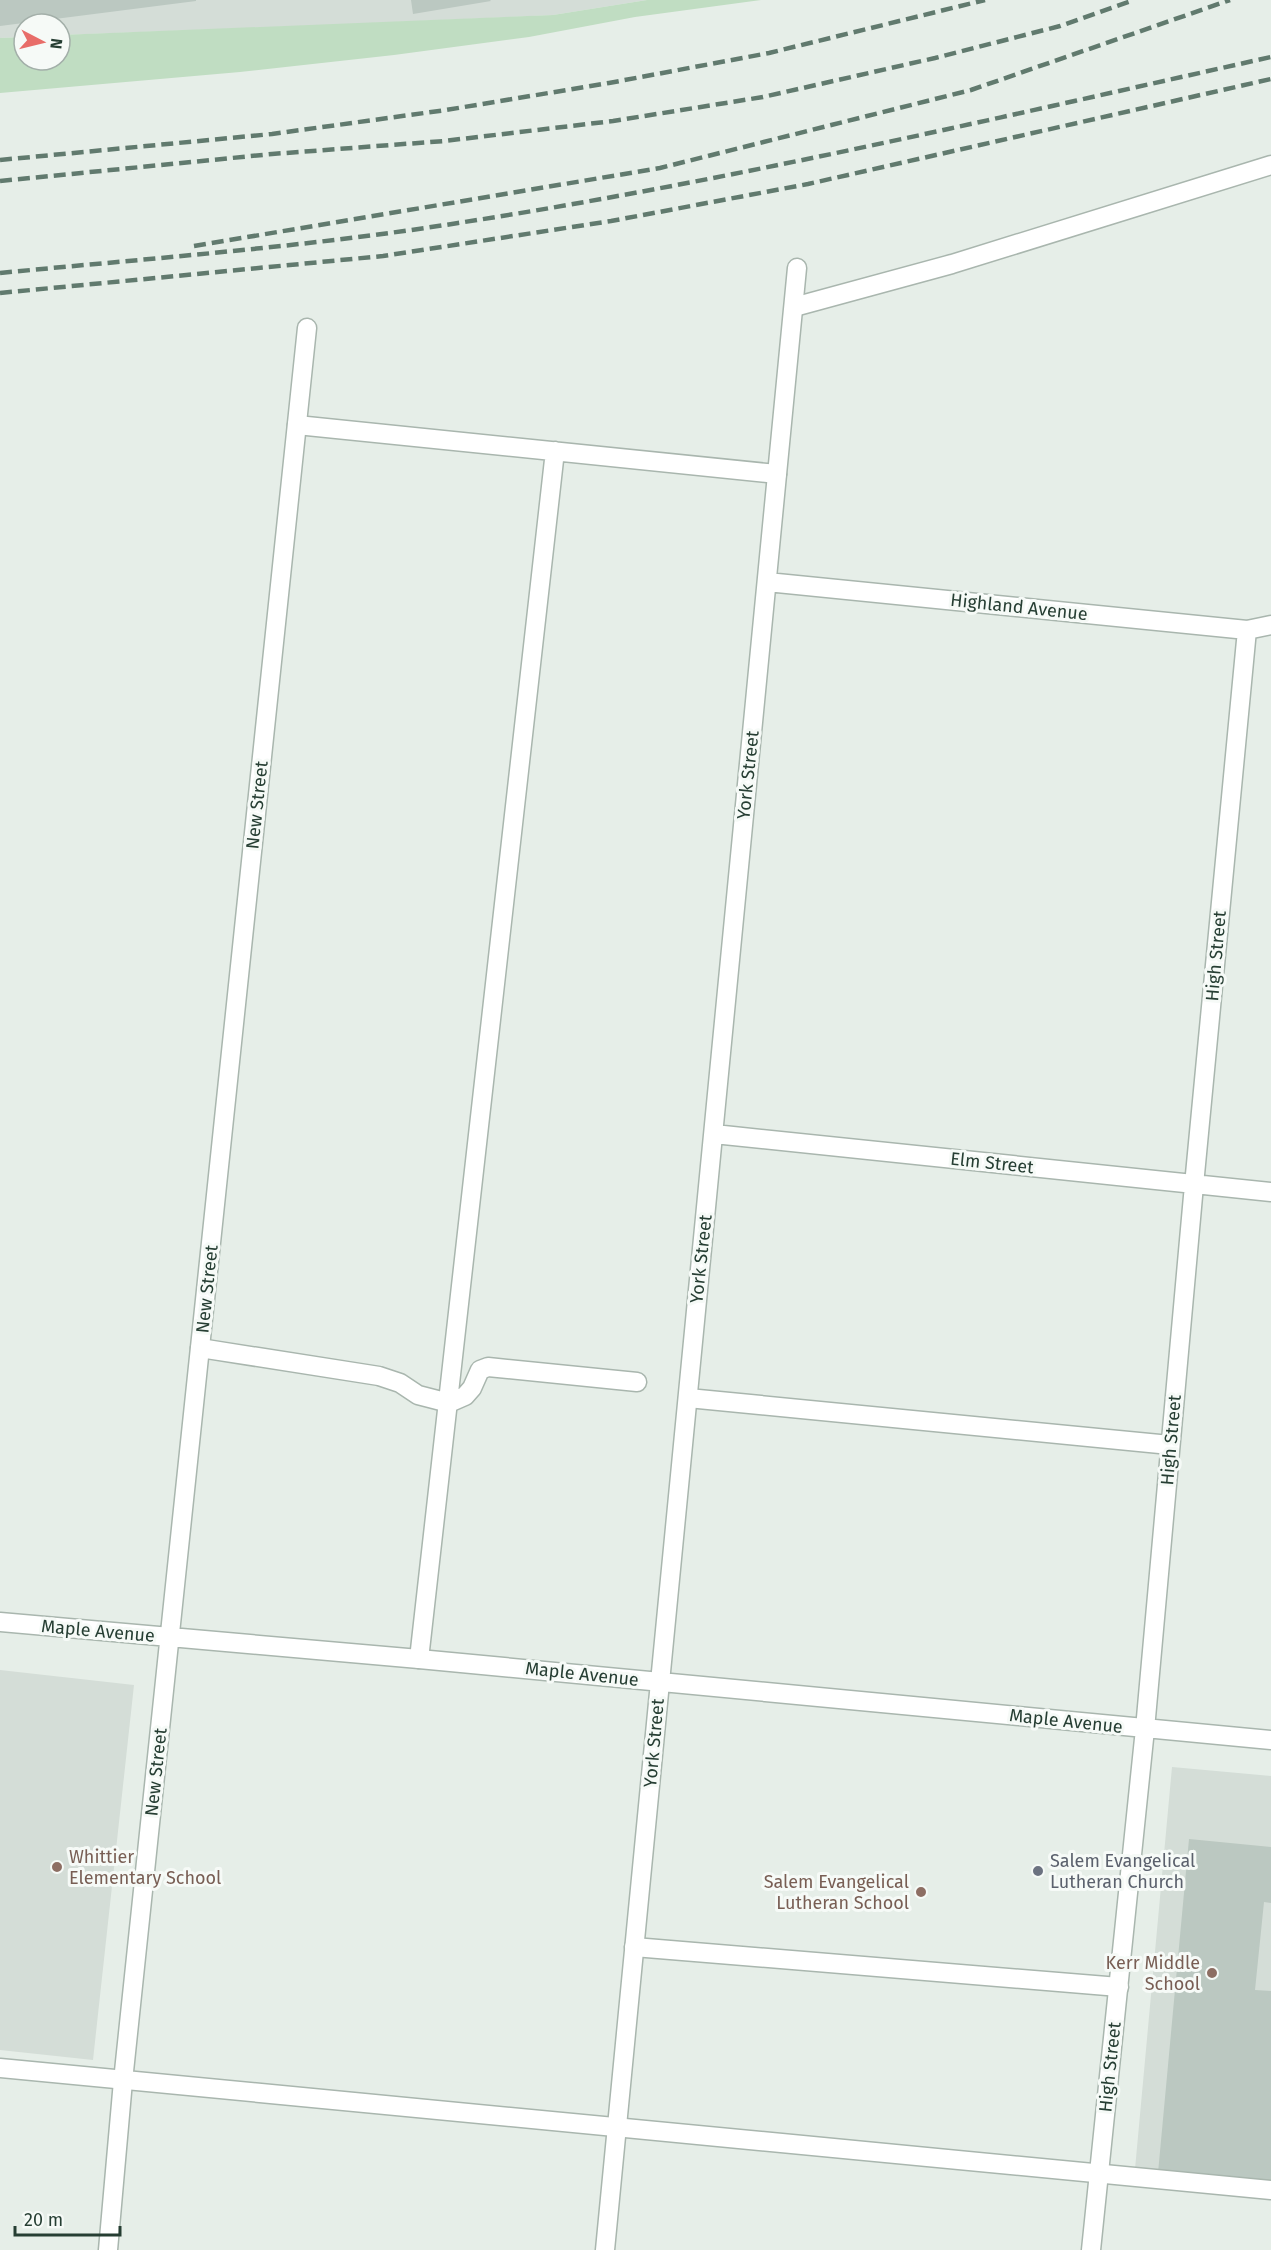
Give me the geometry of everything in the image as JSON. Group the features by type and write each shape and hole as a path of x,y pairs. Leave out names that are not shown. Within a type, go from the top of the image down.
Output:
{"street":[{"path":"794,307 952,264 1271,165"},
{"name":"York Street","path":"605,2250 797,268"},
{"name":"New Street","path":"108,2250 123,2081 307,328"},
{"path":"297,425 777,474"},
{"path":"419,1659 555,451"},
{"name":"Highland Avenue","path":"767,582 1247,630 1271,625"},
{"name":"High Street","path":"1091,2250 1145,1729 1247,630"},
{"name":"Elm Street","path":"714,1134 1271,1192"},
{"path":"200,1348 379,1376 400,1383 418,1395 448,1403 465,1396 472,1388 480,1370 488,1367 637,1382"},
{"path":"688,1398 1170,1445"},
{"name":"Maple Avenue","path":"0,1622 419,1659 1271,1740"},
{"path":"634,1947 1119,1987"},
{"path":"0,2068 1271,2190"}],"shaded area":[{"path":"0,0 647,0 553,15 72,35 72,12 12,12 12,38 0,38"},
{"name":"Whittier Elementary School","path":"0,1670 134,1685 93,2060 0,2050"},
{"name":"Kerr Middle School","path":"1172,1767 1271,1776 1271,2182 1135,2169"}],"green space":[{"path":"647,0 761,0 635,17 529,37 394,55 240,72 0,93 0,38 12,38 12,72 72,72 72,35 553,15"}],"building":[{"path":"0,0 196,0 72,17 72,12 12,12 12,24 0,26"},
{"path":"411,0 490,0 491,1 413,14"},
{"name":"Kerr Middle School","path":"1189,1839 1271,1847 1271,1903 1264,1902 1255,1990 1271,1991 1271,2183 1158,2173"}],"railway":[{"path":"0,160 272,134 446,110 769,53 985,0"},
{"path":"0,181 272,154 444,141 613,121 763,97 935,58 1060,26 1134,0"},
{"path":"194,246 660,168 971,90 1230,0"},
{"path":"0,273 344,239 560,206 866,147 1271,57"},
{"path":"0,293 383,256 611,221 808,184 1271,79"}],"place":[{"name":"Whittier Elementary School","path":"57,1867"},
{"name":"Salem Evangelical Lutheran Church","path":"1038,1871"},
{"name":"Salem Evangelical Lutheran School","path":"921,1892"},
{"name":"Kerr Middle School","path":"1212,1973"}]}
